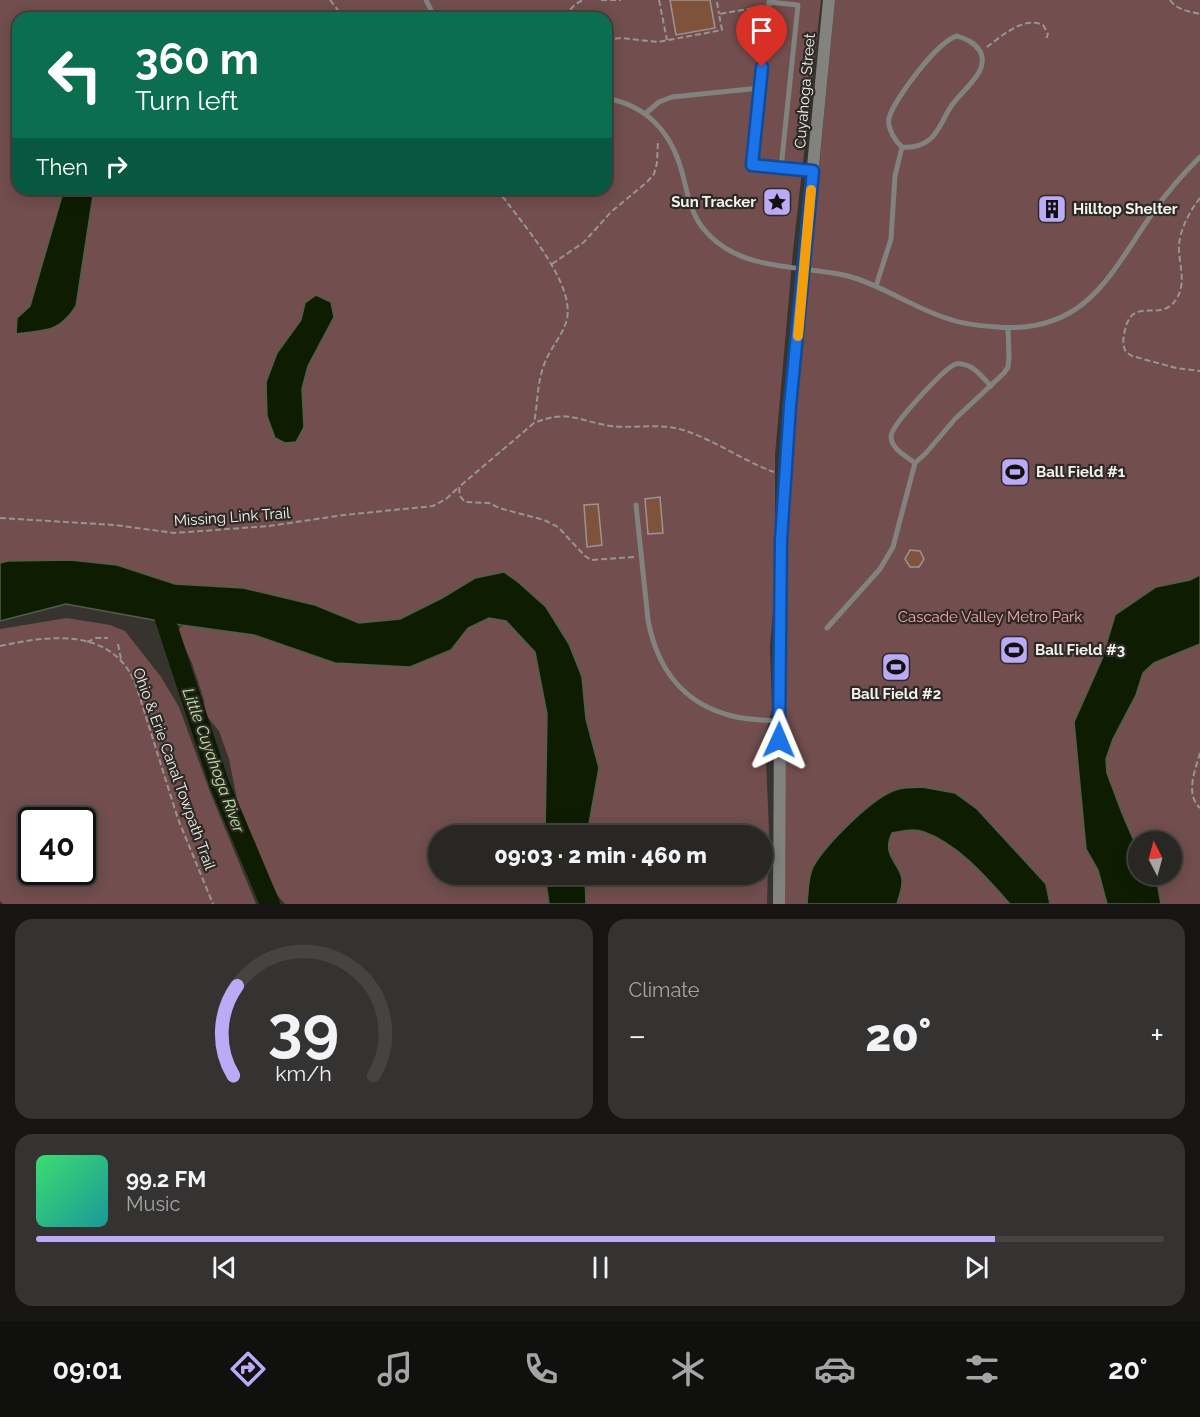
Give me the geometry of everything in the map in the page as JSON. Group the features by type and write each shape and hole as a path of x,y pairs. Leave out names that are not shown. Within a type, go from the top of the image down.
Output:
{"street":[{"name":"Cuyahoga Street","path":"779,904 781,540 829,0"}],"lane":[{"path":"781,168 799,3 769,2 752,165 781,168 813,171"},
{"path":"876,286 891,239 895,176 902,147 891,131 889,120 899,99 927,60 945,43 957,36 968,39 980,52 983,61 981,70 953,103 933,136 915,147 902,147"},
{"path":"646,113 659,102 672,97 760,88"},
{"path":"612,100 633,106 646,113 661,129 677,156 692,209 702,226 728,250 746,259 767,265 847,276 876,286 912,306 976,326 1008,328 1041,325 1067,316 1088,300 1110,276 1176,182 1200,157"},
{"path":"827,628 880,569 893,547 915,463 955,419 1008,367 1008,328"},
{"path":"915,463 897,450 892,443 891,433 907,411 937,380 953,365 959,363 972,368 991,386"},
{"path":"636,505 651,638 658,657 671,678 691,697 716,711 744,718 779,721"}],"path":[{"path":"330,0 339,12"},
{"path":"570,12 574,5 583,0"},
{"path":"602,0 621,0"},
{"path":"659,0 668,40"},
{"path":"1169,1 1184,10 1200,14"},
{"path":"612,39 668,40 722,30 717,2"},
{"path":"719,14 769,5"},
{"path":"984,48 999,36 1032,23 1043,25 1048,34 1046,39"},
{"path":"551,263 584,242 611,212 654,174 661,129"},
{"path":"502,195 551,263 562,286 567,304 567,317 563,330 544,366 534,423"},
{"path":"1200,198 1185,223 1179,242 1182,280 1176,300 1163,311 1138,310 1131,315 1126,324 1123,347 1132,356 1176,368 1200,371"},
{"path":"534,423 547,418 572,416 606,426 662,426 683,430 752,464 786,476"},
{"name":"Missing Link Trail","path":"0,518 115,525 174,533 208,532 300,522 344,514 434,506 446,500 534,423"},
{"path":"459,487 460,496 465,502 489,503 499,508 544,519 558,527 591,560 641,556"},
{"name":"Ohio & Erie Canal Towpath Trail","path":"0,646 40,638 73,639 107,650 121,659 136,685 178,819 213,904"},
{"path":"87,642 96,638 108,638"},
{"path":"118,644 121,659"},
{"path":"1200,753 1192,778 1192,793 1200,808"}],"green space":[{"path":"0,0 821,0 793,251 775,455 775,587 770,647 772,709 765,737 769,825 589,825 599,768 586,719 582,677 546,607 504,572 475,578 400,619 359,623 315,605 243,588 175,584 117,565 8,561 0,563"},
{"name":"Cascade Valley Metro Park","path":"835,0 1200,0 1200,904 779,904 780,657 798,331 808,285"},
{"path":"489,617 506,621 535,652 547,715 545,825 428,825 428,885 546,885 549,904 285,904 271,888 262,870 255,842 242,824 229,759 219,731 205,714 204,700 192,663 177,631 183,625 254,635 335,663 410,667 450,650 469,628"},
{"path":"67,618 110,625 125,631 161,677 179,707 210,792 256,904 3,904 0,901 0,629"},
{"path":"585,885 768,885 767,904 586,904"}],"shaded area":[{"path":"62,195 93,195 76,306 70,315 57,326 43,331 16,334 17,318 30,306"},
{"path":"316,295 331,302 334,317 308,366 302,389 304,427 296,442 285,443 275,438 267,416 266,382 277,353 301,320 305,303"},
{"path":"70,560 117,565 175,584 243,588 315,605 359,623 400,619 475,578 504,572 546,607 569,644 582,677 586,719 599,768 589,825 545,825 547,714 535,652 506,621 489,618 468,628 451,650 410,667 335,663 254,635 181,625 66,604 0,621 0,563"},
{"path":"1200,575 1200,644 1154,663 1143,673 1136,695 1113,739 1106,759 1107,773 1130,831 1128,885 1158,885 1161,904 1107,904 1098,870 1086,849 1074,722 1102,659 1115,615 1156,587 1190,580"},
{"path":"922,787 955,793 977,809 1046,884 1050,904 1010,904 960,853 937,837 912,830 892,833 889,841 890,853 902,879 897,904 807,904 811,871 839,834 864,810 889,793 902,788"},
{"path":"546,885 585,885 586,904 549,904"}],"building":[{"path":"670,0 710,0 715,28 676,35"},
{"name":"Hilltop Shelter","path":"1056,203 1062,212 1054,221 1044,217 1044,206"},
{"path":"660,497 663,533 648,534 645,499"},
{"path":"598,504 602,545 587,547 584,505"},
{"path":"910,550 920,551 924,559 919,567 910,567 905,559"}],"waterway":[{"name":"Little Cuyahoga River","path":"163,613 219,783 270,904"}],"slow traffic":[{"path":"798,336 811,190"}],"place":[{"name":"Sun Tracker","path":"777,202"},
{"name":"Hilltop Shelter","path":"1052,209"},
{"name":"Ball Field #1","path":"1015,472"},
{"name":"Ball Field #3","path":"1014,650"},
{"name":"Ball Field #2","path":"896,667"}],"route":[{"path":"762,67 752,165 813,171 790,406 781,540 779,740"}]}
